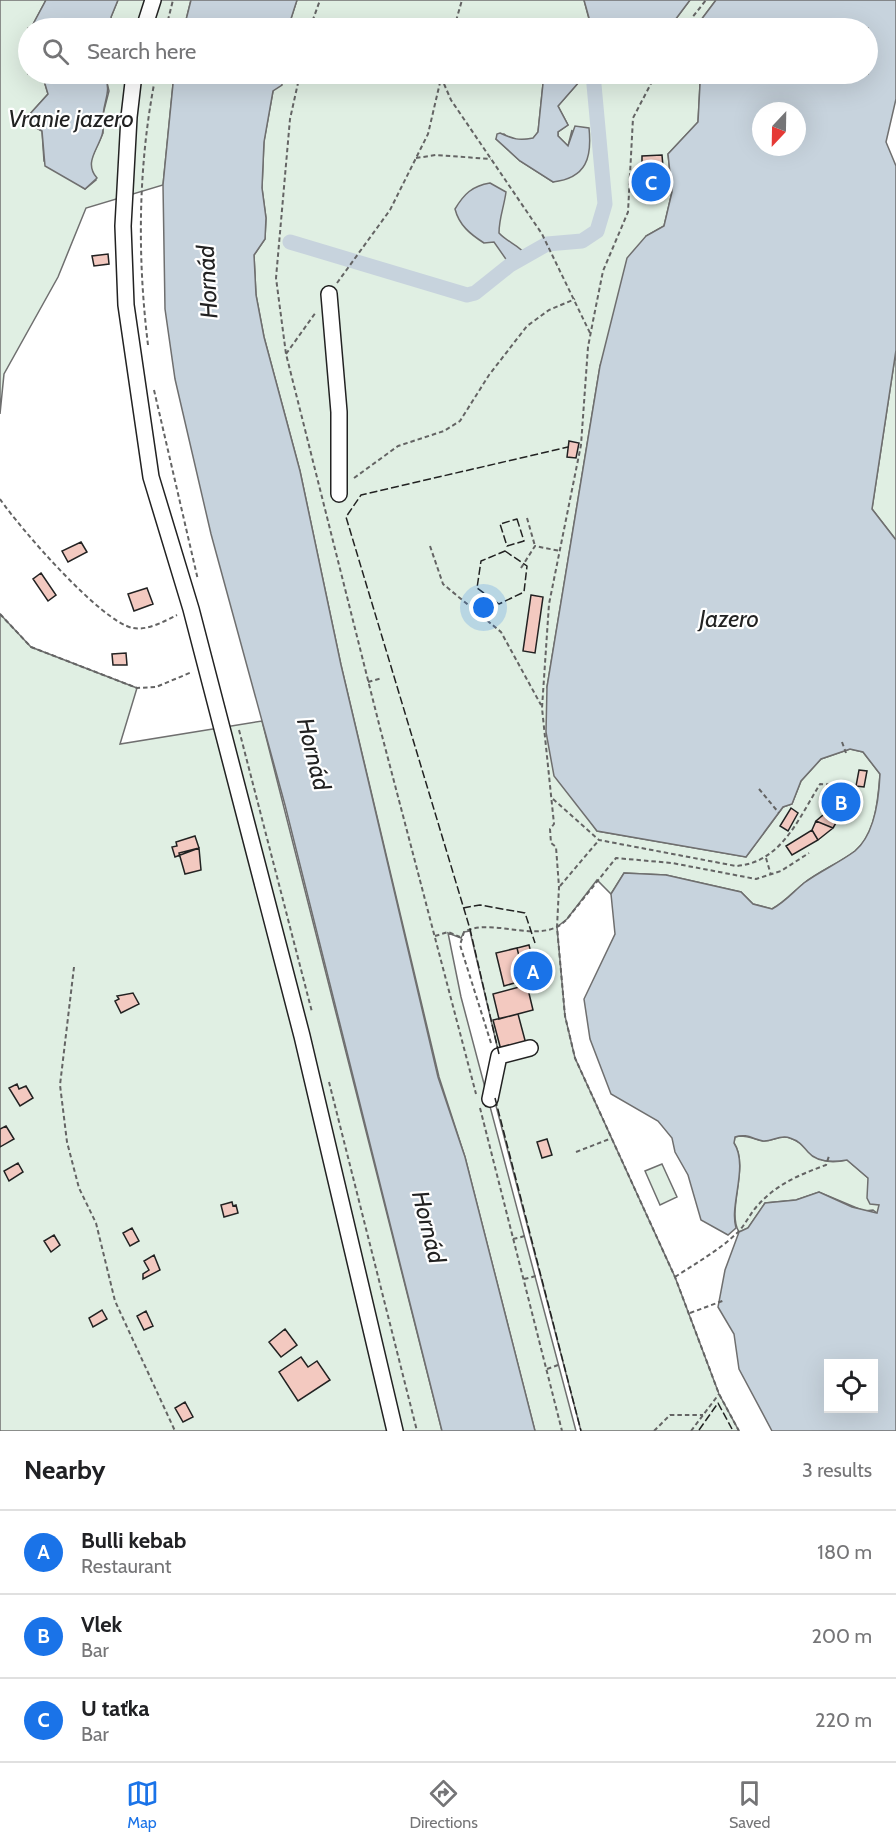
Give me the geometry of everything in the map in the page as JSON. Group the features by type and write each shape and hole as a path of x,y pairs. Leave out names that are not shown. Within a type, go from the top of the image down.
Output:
{"lane":[{"path":"147,18 153,0"},
{"path":"133,84 123,226 126,305 151,477 190,609 302,1036 395,1431"},
{"path":"329,294 339,412 339,494"},
{"path":"482,1100 500,1056 530,1048"}],"path":[{"path":"168,18 173,0"},
{"path":"314,18 320,0"},
{"path":"457,18 462,0"},
{"path":"692,18 706,0"},
{"path":"148,348 142,294 141,207 142,172 155,84"},
{"path":"298,84 290,119 277,268 279,308 286,354 368,681 435,936 482,1100 513,1239 562,1431"},
{"path":"347,270 390,210 428,134 440,84"},
{"path":"445,84 450,100 542,234 590,334"},
{"path":"651,84 633,118 628,212 603,272 590,334 581,445 549,604 542,708 554,824 550,829 551,843 556,847 559,887 557,927 565,1016 575,1058 675,1277 719,1394 737,1430"},
{"path":"416,158 436,155 491,159"},
{"path":"339,494 353,479 398,446 444,431 460,421 495,366 527,326 549,310 575,299"},
{"path":"152,380 198,578"},
{"path":"0,499 38,548 106,613 133,628 157,625 190,609"},
{"path":"521,568 535,546 527,518"},
{"path":"430,546 443,584 501,632 542,708"},
{"path":"535,546 560,551"},
{"path":"0,614 31,647 137,688 156,687 205,667"},
{"path":"368,681 382,678"},
{"path":"842,742 846,753"},
{"path":"552,798 599,840 736,866 752,865 766,858 791,832 819,784 837,785"},
{"path":"759,789 779,813"},
{"path":"559,887 599,840"},
{"path":"496,1062 484,1015 460,945 461,938 470,929 492,927 519,932 557,927 567,919 616,858 672,863 756,879 771,875 809,853"},
{"path":"766,858 771,875"},
{"path":"435,936 448,932 461,938"},
{"path":"74,968 60,1085 67,1142 79,1188 96,1223 114,1301 175,1431"},
{"path":"576,1152 612,1138"},
{"path":"675,1277 739,1232 758,1205 771,1193 794,1176 826,1165 829,1156"},
{"path":"513,1239 525,1236"},
{"path":"524,1280 536,1276"},
{"path":"690,1313 725,1300"},
{"path":"546,1369 558,1365"},
{"path":"691,1431 719,1394"},
{"path":"654,1431 670,1415 703,1415"}],"green space":[{"path":"0,0 46,0 36,18 18,18 18,84 45,84 48,94 29,115 31,125 42,131 44,161 85,189 96,180 90,166 103,133 103,114 109,91 107,84 173,84 163,185 86,208 58,277 4,374 0,414"},
{"path":"118,0 191,0 186,18 111,17"},
{"path":"297,0 584,0 589,18 291,18"},
{"path":"690,0 716,0 702,18 676,18"},
{"path":"276,84 543,84 538,132 533,139 514,139 504,134 496,139 520,161 553,182 576,173 572,130 568,146 558,136 558,132 568,125 558,106 577,84 700,84 698,122 668,154 672,192 664,226 646,236 600,366 547,687 584,812 597,831 746,857 783,807 792,804 801,781 821,759 850,749 863,752 880,774 875,816 862,844 855,851 804,883 772,909 753,904 741,892 666,875 624,873 611,894 597,880 567,919 557,927 565,1016 575,1058 675,1277 719,1394 739,1431 581,1431 495,1102 502,1067 470,931 464,932 461,938 448,933 461,997 576,1431 535,1431 465,1157 439,1077 341,665 300,471 264,337 256,295 254,255 265,239 266,218 262,188 264,141"},
{"path":"896,350 896,540 872,509"},
{"path":"0,614 31,647 137,688 120,744 262,721 442,1431 0,1431"},
{"path":"735,1137 763,1141 786,1137 804,1146 819,1159 835,1162 847,1160 868,1178 881,1209 877,1213 873,1210 864,1211 819,1192 796,1200 765,1203 748,1228 739,1232 735,1213 740,1164 734,1143"},
{"path":"662,1164 677,1197 660,1205 645,1171"}],"water":[{"path":"46,0 118,0 111,18 36,18"},
{"path":"191,0 297,0 291,18 186,18"},
{"path":"584,0 690,0 676,18 589,18"},
{"name":"Jazero","path":"716,0 896,0 896,99 886,142 896,166 896,350 872,509 896,540 896,1431 772,1431 739,1369 734,1334 718,1307 725,1270 739,1232 748,1228 765,1203 796,1200 819,1192 852,1207 877,1213 879,1205 870,1204 867,1198 868,1178 847,1160 821,1160 812,1156 798,1142 790,1138 763,1141 746,1136 735,1137 734,1143 740,1163 735,1208 736,1228 728,1235 701,1220 688,1175 675,1152 672,1138 658,1121 611,1094 590,1039 584,999 615,934 611,894 624,873 666,875 741,892 753,904 772,909 804,883 855,851 862,844 875,815 880,774 863,752 850,749 821,759 801,781 792,804 783,807 746,857 597,831 554,776 546,732 547,687 600,366 627,258 646,236 664,226 672,192 668,154 698,122 700,84 878,84 878,18 702,18"},
{"name":"Vranie jazero","path":"45,84 107,84 103,130 92,162 93,173 97,178 85,189 45,166 42,131 28,123 29,115 48,94"},
{"name":"Hornád","path":"173,84 282,84 273,91 264,142 262,188 266,218 265,239 254,255 256,295 264,337 300,471 341,665 438,1077 465,1157 535,1431 442,1431 285,805 211,534 175,379 165,309 163,185"},
{"path":"543,84 577,84 558,106 568,125 558,132 558,136 568,146 575,126 589,128 588,157 580,171 564,180 553,182 520,161 496,139 497,134 500,133 512,138 524,139 533,138 538,132"},
{"path":"490,183 506,192 499,233 526,255 510,265 494,242 484,243 466,229 455,209 469,192 478,186"}],"building":[{"path":"662,155 665,190 649,195 646,200 639,196 640,193 635,192 639,168 642,167 642,156"},
{"path":"108,254 109,264 94,266 92,256"},
{"path":"569,441 579,443 576,458 567,457"},
{"path":"81,542 87,552 68,562 62,551"},
{"path":"41,573 56,595 48,601 33,579"},
{"path":"147,588 153,604 134,611 128,594"},
{"path":"531,595 543,597 535,653 523,651"},
{"path":"126,653 127,665 113,665 112,654"},
{"path":"859,770 867,771 864,787 856,786"},
{"path":"843,782 857,791 842,815 828,806"},
{"path":"791,808 798,813 788,831 780,826"},
{"path":"829,810 840,816 833,828 816,821"},
{"path":"816,821 833,828 818,840 812,830"},
{"path":"812,830 818,840 792,855 786,846"},
{"path":"195,836 199,848 175,857 172,847 177,846 176,842"},
{"path":"199,848 201,870 185,874 179,853"},
{"path":"529,945 537,977 525,980 517,948"},
{"path":"517,948 525,980 504,986 496,953"},
{"path":"527,985 533,1010 499,1019 493,994"},
{"path":"133,993 139,1004 121,1013 115,1001 119,999 117,996"},
{"path":"518,1014 526,1044 501,1050 493,1020"},
{"path":"17,1084 19,1089 26,1086 33,1098 20,1106 9,1088"},
{"path":"6,1126 14,1139 0,1147 0,1129"},
{"path":"547,1139 552,1155 542,1158 537,1142"},
{"path":"18,1163 23,1172 9,1181 4,1171"},
{"path":"232,1202 233,1206 236,1205 238,1213 224,1217 221,1205"},
{"path":"132,1228 139,1241 130,1246 123,1233"},
{"path":"54,1235 60,1245 51,1252 44,1241"},
{"path":"154,1255 160,1270 143,1279 143,1274 149,1270 144,1261"},
{"path":"102,1310 107,1319 93,1327 89,1318"},
{"path":"146,1311 153,1326 144,1330 137,1316"},
{"path":"285,1329 297,1345 281,1357 269,1342"},
{"path":"301,1357 308,1367 317,1361 330,1380 298,1401 279,1372"},
{"path":"185,1402 193,1417 183,1422 175,1408"}],"waterway":[{"path":"290,242 467,295 475,293 510,265 547,244 582,241 597,231 605,204 594,84"}],"fence":[{"path":"499,1054 470,929 346,517 361,495 568,447"},
{"path":"517,519 524,541 507,546 500,524 517,519"},
{"path":"505,551 527,566 524,592 499,604 477,588 481,561 505,551"},
{"path":"463,908 480,905 525,913 535,943"},
{"path":"495,1098 581,1431"},
{"path":"699,1430 718,1403 732,1429"}],"place":[{"name":"U taťka","path":"651,182"},
{"name":"Vlek","path":"841,802"},
{"name":"Bulli kebab","path":"533,971"}]}
